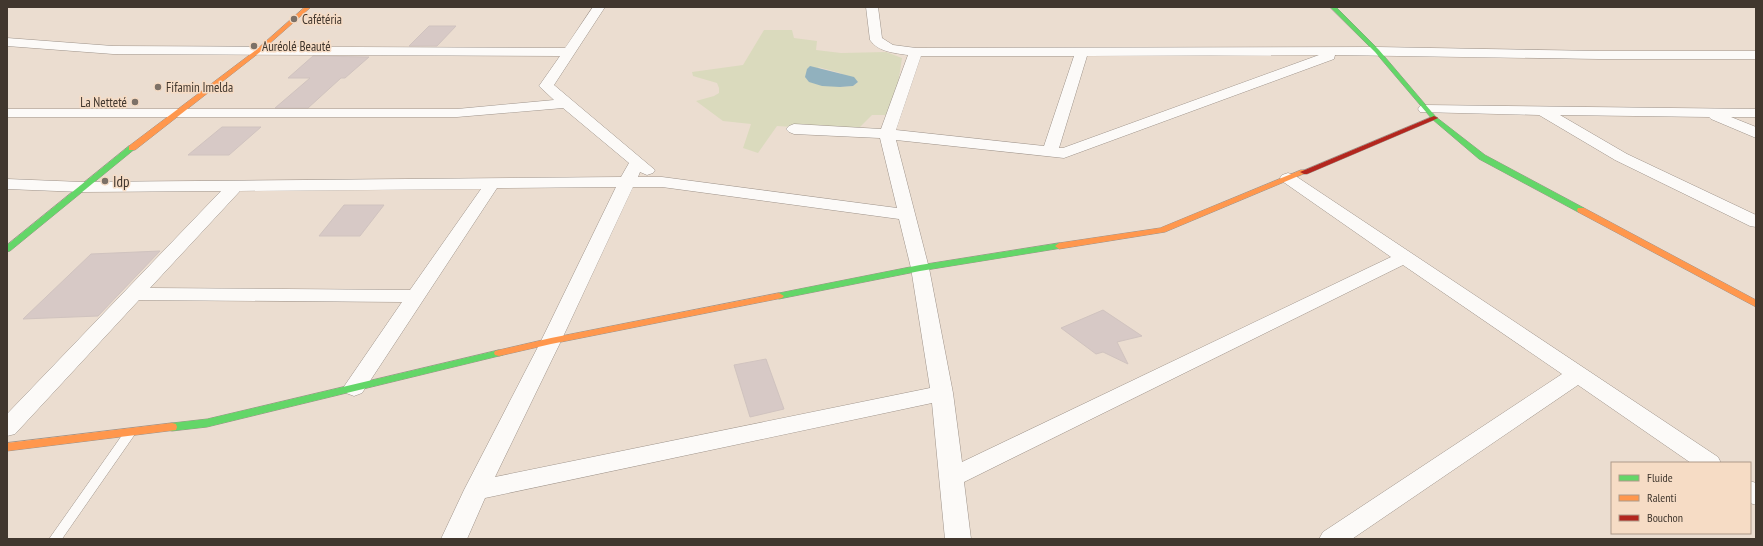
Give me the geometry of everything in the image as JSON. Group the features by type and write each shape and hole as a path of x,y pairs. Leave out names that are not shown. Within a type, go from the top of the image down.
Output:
{"street":[{"path":"7,249 82,187 258,51 308,7"},
{"path":"599,7 546,86 662,182"},
{"path":"872,7 876,40 889,48 916,52 1377,51 1600,55 1756,55"},
{"path":"1333,7 1377,51 1430,113 1482,157 1756,304"},
{"path":"7,42 113,50 568,52"},
{"path":"794,129 888,134 1064,153 1342,51"},
{"path":"916,52 888,134 920,268 942,393 958,539"},
{"path":"1050,151 1082,52"},
{"path":"7,113 457,113 566,103"},
{"path":"1542,110 1622,157 1756,222"},
{"path":"7,446 207,423 551,341 920,268 1162,230 1288,178 1430,113 1542,110 1756,113"},
{"path":"1707,113 1756,133"},
{"path":"454,539 476,490 551,341 637,162"},
{"path":"1288,178 1708,462"},
{"path":"7,184 82,187 662,182 907,215"},
{"path":"354,388 492,184"},
{"path":"7,428 235,186"},
{"path":"952,477 1404,257"},
{"path":"132,294 416,296"},
{"path":"1332,539 1578,374"},
{"path":"476,490 942,393"}],"lane":[{"path":"55,539 130,432"}],"green space":[{"path":"764,30 792,30 794,38 817,41 816,50 841,53 886,52 902,58 897,91 887,115 872,115 856,131 777,126 758,153 743,148 751,124 723,121 696,101 714,96 719,93 719,88 717,83 693,76 692,72 743,65","holes":["818,67 840,73 858,82 853,86 840,87"]}],"water":[{"path":"810,66 854,77 858,82 853,86 840,87 822,86 809,82 805,77 807,69"}],"building":[{"path":"429,26 456,26 437,46 409,46"},
{"path":"313,56 369,57 345,78 341,78 308,108 275,108 310,78 288,78"},
{"path":"222,127 261,127 229,155 188,155"},
{"path":"344,205 384,205 360,236 319,236"},
{"path":"160,251 98,316 23,319 91,254"},
{"path":"1103,310 1142,336 1117,342 1128,364 1103,352 1096,354 1061,328"},
{"path":"766,359 784,409 750,417 734,365"}],"traffic: fast":[{"path":"1333,7 1377,51 1434,118 1482,157 1581,210"},
{"path":"7,249 132,148"},
{"path":"779,296 920,268 1059,246"},
{"path":"172,427 207,423 499,353"}],"traffic: slow":[{"path":"132,148 258,51 308,7"},
{"path":"1059,246 1162,230 1304,172"},
{"path":"1581,210 1756,304"},
{"path":"499,353 551,341 779,296"},
{"path":"7,447 172,427"}],"traffic: jam":[{"path":"1304,172 1434,118"}],"place":[{"name":"Cafétéria","path":"294,19"},
{"name":"Auréolé Beauté","path":"254,46"},
{"name":"Fifamin Imelda","path":"158,87"},
{"name":"La Netteté","path":"135,102"},
{"name":"Idp","path":"105,181"}]}
